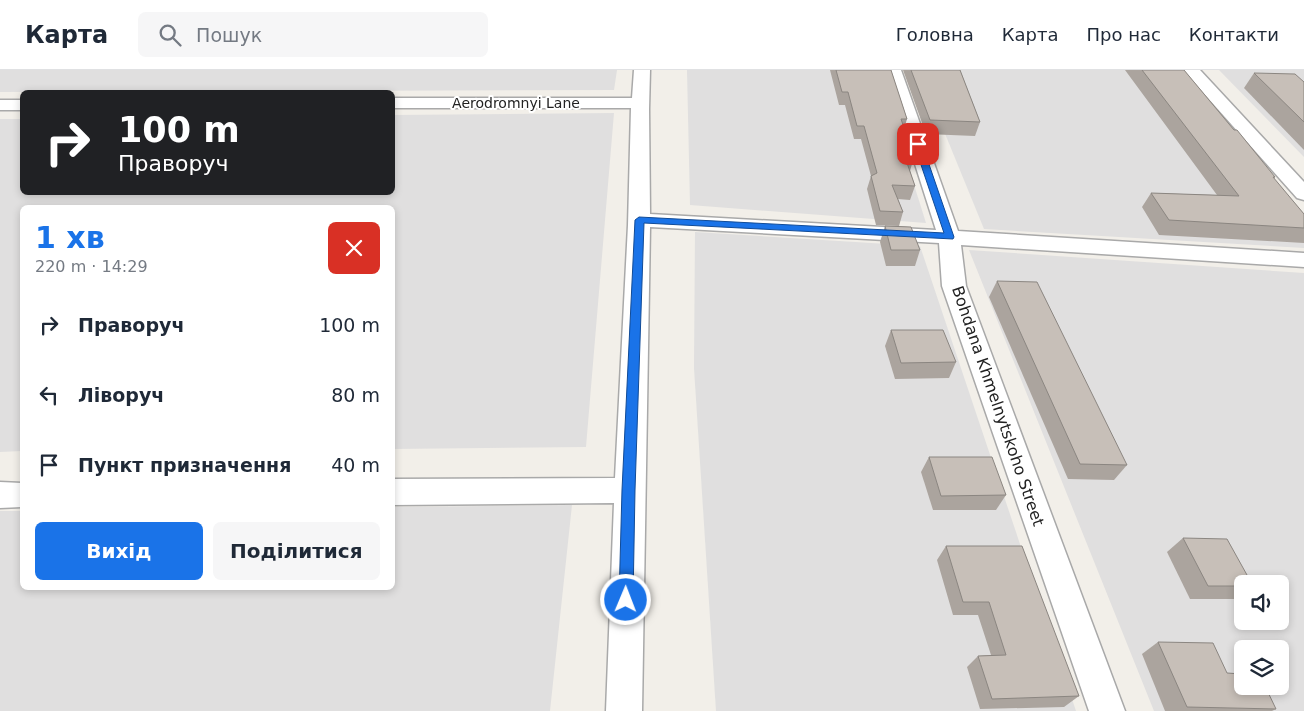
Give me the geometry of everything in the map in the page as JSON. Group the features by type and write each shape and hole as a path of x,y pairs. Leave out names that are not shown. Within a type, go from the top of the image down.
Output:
{"street":[{"path":"624,711 628,490 639,220 639,103 642,70"},
{"name":"Bohdana Khmelnytskoho Street","path":"893,70 949,237 954,286 1107,711"},
{"path":"1191,70 1304,194"},
{"name":"Aerodromnyi Lane","path":"395,103 639,103"},
{"path":"0,105 20,104"},
{"path":"639,220 949,237 1304,260"},
{"path":"395,492 628,490"},
{"path":"0,495 20,495"}],"shaded area":[{"path":"0,70 617,70 614,90 20,90 20,92 0,92"},
{"path":"687,70 878,70 926,223 690,205"},
{"path":"919,70 1169,70 1304,231 1304,248 984,229"},
{"path":"1219,70 1304,70 1304,157"},
{"path":"614,113 586,447 395,449 395,205 20,205 20,451 0,452 0,119 20,119 20,195 395,195 395,115"},
{"path":"695,232 920,246 1076,711 716,711 694,368"},
{"path":"969,250 1304,273 1304,711 1154,711"},
{"path":"572,505 550,711 0,711 0,511 20,511 20,590 395,590 395,507"}],"building":[{"path":"836,70 891,70 907,119 901,119 914,157 905,157 915,186 892,185 903,212 880,211 871,176 877,173 864,126 857,126 848,92 842,92"},
{"path":"911,70 960,70 980,122 930,120"},
{"path":"1142,70 1184,70 1234,130 1237,130 1304,214 1304,228 1169,220 1151,193 1239,196"},
{"path":"1254,73 1295,74 1304,82 1304,122"},
{"path":"885,226 911,227 920,250 891,250"},
{"path":"997,281 1037,282 1127,465 1080,464"},
{"path":"891,330 943,330 956,362 901,363"},
{"path":"929,457 992,457 1006,495 941,496"},
{"path":"1183,538 1227,539 1247,575 1234,575 1234,586 1208,586"},
{"path":"946,546 1022,546 1079,696 992,699 978,656 1006,655 989,602 963,602"},
{"path":"1158,642 1213,643 1227,673 1234,673 1234,695 1269,695 1276,709 1187,707"}],"route":[{"path":"626,600 628,490 639,220 949,237 918,144"}]}
